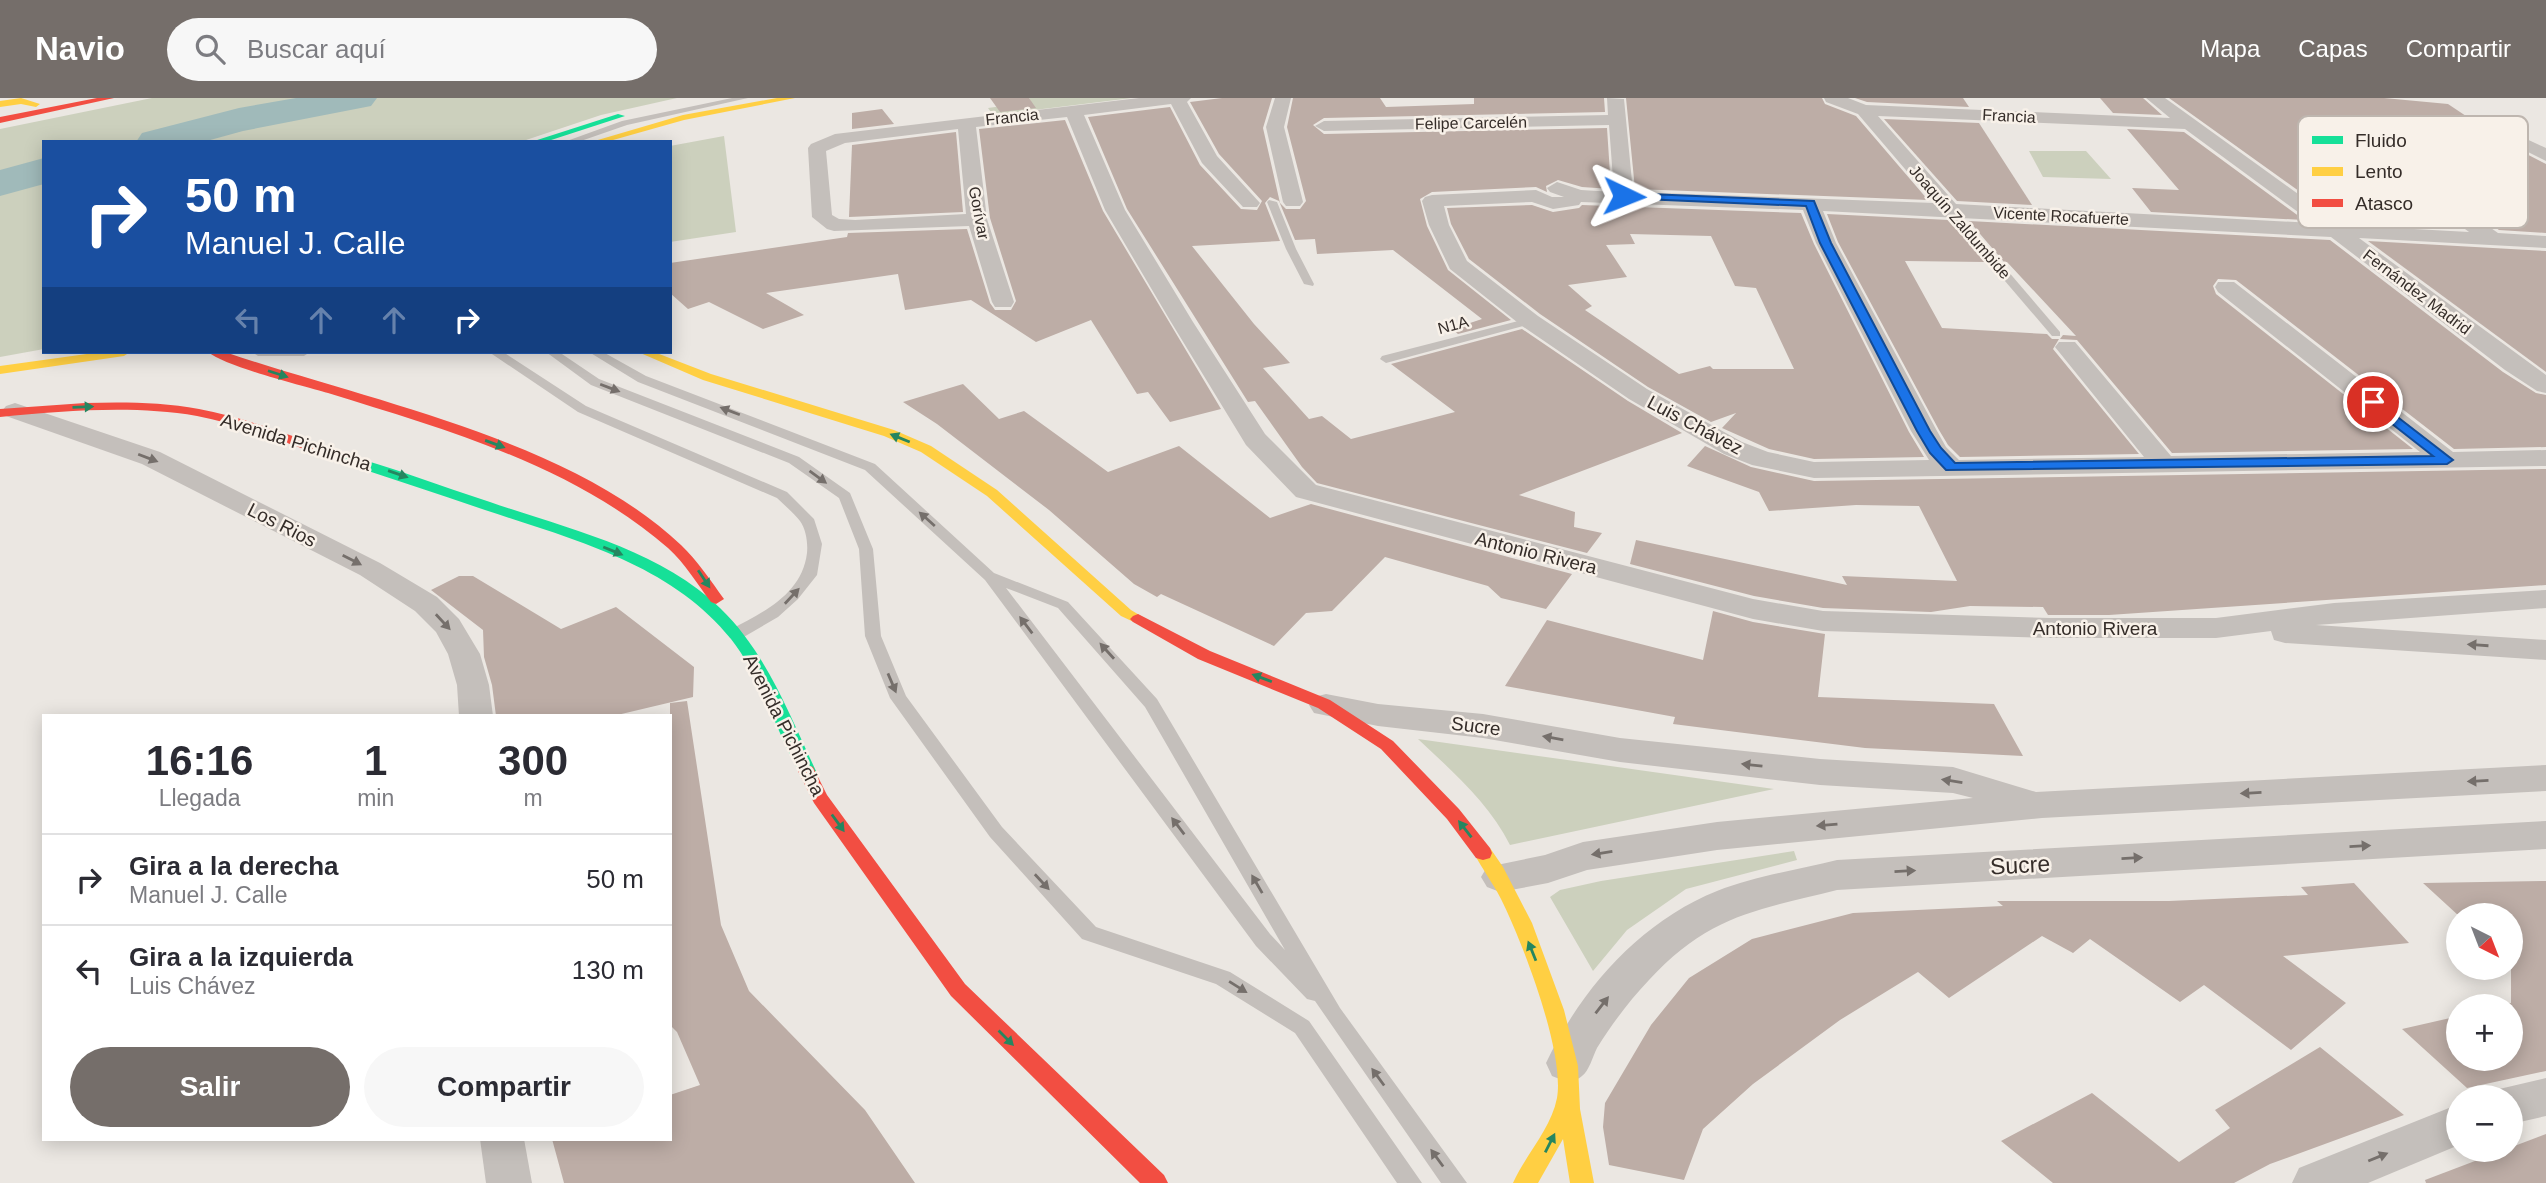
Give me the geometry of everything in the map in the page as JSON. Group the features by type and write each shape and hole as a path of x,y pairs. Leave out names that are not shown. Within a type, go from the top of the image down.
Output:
{"main road":[{"path":"0,111 66,98"},
{"path":"0,120 110,98"},
{"path":"541,140 598,122 702,98"},
{"path":"602,140 662,122 791,98"},
{"path":"0,104 21,101 36,104"},
{"path":"0,370 110,354"},
{"path":"220,354 488,442 572,478 633,513 675,546 695,566 736,634"},
{"path":"649,354 707,377 889,433 926,449 992,493 1064,560 1126,612 1204,655 1324,704 1387,745 1453,814 1500,877 1548,991 1567,1081 1581,1183"},
{"name":"Avenida Pichincha","path":"7,412 125,406 175,409 225,419 561,530 636,560 680,585 712,610 736,634 757,666 820,798 958,990 1156,1183"},
{"path":"1524,1183 1549,1145 1567,1081"}],"street":[{"path":"1180,98 1209,159 1250,203"},
{"name":"Francia","path":"977,219 834,225 822,217 817,148 841,138 1180,98"},
{"path":"1283,98 1275,127 1293,202"},
{"path":"1614,98 1624,196"},
{"name":"Francia","path":"1832,98 1864,110 2187,124"},
{"name":"Fernández Madrid","path":"2154,98 2298,203"},
{"name":"Antonio Rivera","path":"1073,110 1115,210 1189,334 1255,439 1306,491 1753,609 1823,621 2050,628 2216,628 2546,650"},
{"name":"Joaquín Zaldumbide","path":"1864,110 1950,210"},
{"name":"Felipe Carcelén","path":"1324,126 1618,120"},
{"name":"Gorívar","path":"966,122 977,219 1003,302"},
{"path":"2528,141 2546,141"},
{"path":"2528,145 2546,155"},
{"name":"Vicente Rocafuerte","path":"1433,201 1536,196 1545,202 1560,204 1572,201 1576,196 1624,196 1810,203 2546,242"},
{"name":"Luis Chávez","path":"1433,201 1439,225 1458,264 1530,321 1638,394 1734,448 1760,459 1814,470 2546,458"},
{"path":"1810,203 1826,243 1924,431 1935,451 1951,467"},
{"name":"Fernández Madrid","path":"2332,228 2514,365 2546,386"},
{"path":"2477,228 2494,240"},
{"path":"2226,287 2447,460"},
{"path":"2061,340 2163,463"},
{"name":"Los Rios","path":"7,412 151,458 370,569 387,583 428,606 459,639 476,699 476,714"},
{"name":"Antonio Rivera","path":"2216,628 2334,613 2546,599"},
{"name":"Sucre","path":"1324,704 1378,715 1483,726 1620,750 1820,772 1952,780 2042,805"},
{"name":"Sucre","path":"1500,877 1548,869 1584,856 1717,836 2042,805 2546,778"},
{"name":"Sucre","path":"1567,1081 1583,1032 1612,992 1687,924 1731,902 1837,875 2546,835"},
{"path":"2523,1102 2546,1097"},
{"path":"2315,1183 2446,1129"},
{"path":"502,1141 509,1183"}],"lane":[{"path":"574,140 625,123 744,98"},
{"path":"589,140 676,115 765,98"},
{"path":"1272,202 1309,284"},
{"name":"Joaquín Zaldumbide","path":"1950,210 2061,340"},
{"name":"N1A","path":"1386,359 1530,321"},
{"path":"498,354 582,409 782,495 809,522 815,544 812,572 793,596 773,614 736,634"},
{"path":"555,354 595,382 794,460 845,496 866,549 873,636 898,698 996,832 1089,933 1223,978 1302,1027 1410,1183"},
{"path":"598,354 642,379 870,467 989,576 1263,940 1333,1014"},
{"path":"989,576 1063,605 1151,703 1333,1014 1455,1183"}],"green space":[{"path":"152,98 677,98 601,115 526,140 42,140 42,349 0,357 0,129"},
{"path":"1029,98 1132,98 993,115 988,108 1031,102"},
{"path":"724,136 736,232 672,242 672,146"},
{"path":"2029,151 2086,151 2111,179 2043,177"},
{"path":"1418,739 1774,789 1510,845 1481,801"},
{"path":"1794,851 1797,860 1686,889 1627,930 1593,971 1550,897 1560,890 1601,881"}],"building":[{"path":"990,98 1029,98 1036,108 1000,112"},
{"path":"1222,98 1272,98 1263,128 1280,203 1286,209 1300,209 1306,201 1287,127 1293,98 1380,98 1386,107 1474,104 1474,98 1604,98 1605,112 1324,118 1313,125 1324,134 1607,128 1611,189 1582,187 1558,180 1546,186 1547,192 1536,187 1432,192 1420,199 1427,226 1448,270 1511,320 1458,334 1452,329 1482,319 1393,250 1317,254 1315,239 1295,240 1279,201 1270,197 1265,203 1280,241 1192,246 1254,324 1290,363 1263,368 1309,419 1322,416 1351,439 1455,412 1391,364 1522,329 1628,401 1682,433 1519,495 1575,512 1574,527 1602,533 1587,553 1317,483 1302,467 1255,401 1248,402 1127,209 1088,117 1170,107 1200,165 1241,209 1257,210 1262,201 1219,154 1190,102"},
{"path":"1626,98 1822,98 1825,104 1856,116 1928,200 1635,189"},
{"path":"1855,98 1963,98 1969,107 1867,102"},
{"path":"2100,98 2143,98 2162,115 2113,113"},
{"path":"2169,98 2384,98 2448,104 2466,116 2298,116 2298,190"},
{"path":"882,109 894,124 852,129 852,113"},
{"path":"1884,119 1979,123 2032,205 1957,201"},
{"path":"1065,120 1103,211 1221,409 1170,422 1148,392 1137,394 1091,320 1036,342 971,300 905,310 898,274 766,293 804,315 763,329 709,302 688,309 672,295 672,263 847,237 848,233 967,229 990,303 995,310 1011,310 1016,301 990,218 979,129"},
{"path":"2127,129 2184,132 2298,216 2298,220 2151,212 2132,188 2179,190"},
{"path":"956,132 963,212 849,217 852,145"},
{"path":"2528,155 2546,164 2546,233 2496,228 2528,228"},
{"path":"1532,205 1553,212 1579,208 1582,205 1801,213 1814,244 1924,457 1814,459 1769,449 1722,428 1736,413 1711,422 1648,387 1540,314 1469,259 1451,224 1447,208","holes":["1630,234 1711,236 1735,286 1756,288 1794,369 1713,369 1710,366 1679,374 1585,310 1592,306 1568,285 1627,277 1606,245 1635,244"]},
{"path":"1827,214 1949,220 1985,262 1905,261 1942,328 2047,334 2052,339 2059,339 2053,349 2139,454 1960,457 1948,445 1939,430 1838,242"},
{"path":"1969,221 2330,240 2503,372 2536,393 2546,395 2546,447 2454,449 2236,280 2218,279 2213,286 2216,294 2413,449 2172,453 2077,340 2059,339 2063,335 2076,336 2007,262 2004,262"},
{"path":"2368,241 2546,251 2546,372"},
{"path":"963,384 999,419 1024,411 1108,472 1179,446 1270,518 1311,504 1572,574 1546,609 1501,598 1488,586 1385,557 1332,611 1306,613 1274,646 1161,594 1157,597 1134,584 1049,510 937,424 903,402"},
{"path":"1705,446 1751,467 1814,481 2546,469 2546,585 2109,615 2048,615 2043,607 1970,606 1931,612 1823,608 1754,596 1630,564 1636,540 1847,585 1842,576 1957,581 1919,506 1856,505 1769,511 1759,492 1687,466"},
{"path":"459,576 473,576 561,629 616,607 694,667 693,697 621,714 496,714 492,685 484,657 483,630 431,590"},
{"path":"1713,611 1753,622 1825,634 1818,697 1994,704 2023,756 1865,748 1673,724 1675,717 1505,686 1547,620 1703,660"},
{"path":"687,701 721,925 749,991 865,1110 915,1183 564,1183 553,1141 672,1141 672,1094 700,1085 677,1032 672,1027 670,703"},
{"path":"2546,881 2546,1071 2481,1085 2464,1085 2448,1071 2523,1071 2523,994 2511,994 2511,980 2524,980 2524,903 2446,904 2423,883"},
{"path":"2354,883 2409,943 2283,956 2346,1003 2291,1050 2204,985 2180,1002 2090,939 2073,953 2042,936 1949,998 1918,972 1840,1020 1753,1084 1703,1129 1684,1180 1609,1165 1603,1127 1605,1103 1651,1025 1689,978 1752,939 1853,913 2003,906 1997,901 2169,901 2308,895 2301,887"},
{"path":"2446,1019 2446,1069 2402,1029"},
{"path":"2320,1047 2404,1115 2270,1164 2234,1183 2053,1183 2001,1141 2092,1093 2179,1162 2230,1128 2215,1110"},
{"path":"2546,1134 2546,1183 2426,1183 2425,1180 2472,1162 2523,1162 2523,1143"}],"waterway":[{"path":"164,140 239,120 358,98"},
{"path":"0,183 42,172"}],"traffic: fast":[{"path":"542,140 621,116"},
{"path":"339,457 589,540 624,554 687,589 714,610 747,650 775,701 807,771"}],"traffic: slow":[{"path":"602,140 683,118 791,98"},
{"path":"0,104 21,101 36,104"},
{"path":"0,370 110,354"},
{"path":"649,354 707,377 889,433 926,449 992,493 1126,613 1138,619"},
{"path":"1483,853 1510,896 1534,952 1554,1010 1567,1066 1569,1109 1582,1183"},
{"path":"1525,1183 1549,1145 1567,1100"}],"traffic: jam":[{"path":"0,120 110,98"},
{"path":"220,354 453,428 512,450 569,476 623,507 673,545 716,599"},
{"path":"0,413 113,406 170,409 226,419 339,457"},
{"path":"1138,619 1204,655 1324,704 1387,745 1453,814 1483,853"},
{"path":"807,771 820,798 958,990 1156,1183"}],"route":[{"path":"1624,196 1810,203 1826,243 1924,431 1935,451 1951,467 2447,460 2373,402"}]}
